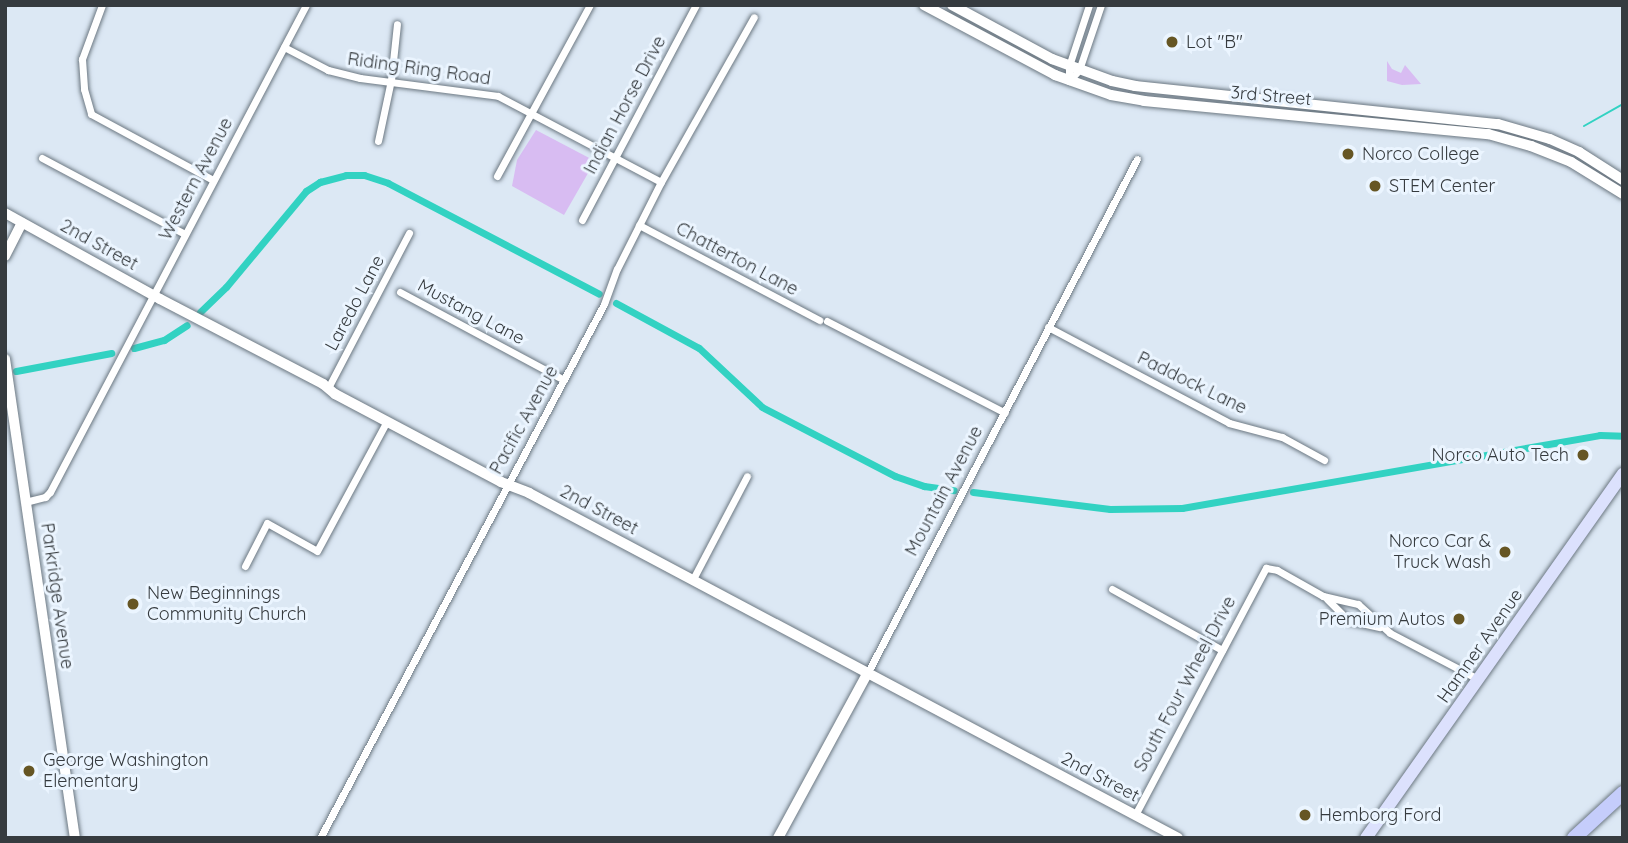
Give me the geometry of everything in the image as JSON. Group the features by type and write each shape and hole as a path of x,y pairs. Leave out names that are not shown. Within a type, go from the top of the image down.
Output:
{"highway":[{"path":"1574,838 1623,793"}],"main road":[{"name":"Hamner Avenue","path":"1366,838 1623,474"}],"street":[{"path":"102,5 82,59 84,89 91,114 213,180"},
{"name":"Western Avenue","path":"26,502 45,497 50,492 306,5"},
{"path":"496,176 590,5"},
{"name":"Indian Horse Drive","path":"582,220 696,5"},
{"name":"3rd Street","path":"924,5 1069,81 1111,95 1144,101 1488,134 1531,146 1571,162 1623,194"},
{"name":"3rd Street","path":"952,5 1074,68 1135,86 1498,124 1550,139 1579,152 1623,180"},
{"path":"1074,68 1089,5"},
{"path":"1069,81 1101,5"},
{"name":"Pacific Avenue","path":"320,838 604,304 661,182 754,17"},
{"path":"378,141 391,80 397,24"},
{"name":"Riding Ring Road","path":"284,47 328,70 359,78 391,80 498,96 661,182"},
{"path":"1249,111 1252,97"},
{"path":"42,158 184,234"},
{"name":"Mountain Avenue","path":"778,838 968,484 1137,159"},
{"name":"2nd Street","path":"5,213 387,421 693,579 1178,838"},
{"path":"5,256 22,223"},
{"name":"Chatterton Lane","path":"639,225 1005,413"},
{"name":"Laredo Lane","path":"328,388 409,233"},
{"name":"Mustang Lane","path":"400,292 564,380"},
{"name":"Paddock Lane","path":"1048,327 1229,423 1282,437 1324,460"},
{"name":"Parkridge Avenue","path":"6,361 7,386 75,838"},
{"path":"245,566 267,523 317,551 387,421"},
{"path":"693,579 747,475"},
{"name":"South Four Wheel Drive","path":"1135,815 1266,568 1277,570 1326,597"},
{"path":"1112,589 1222,650"},
{"path":"1326,597 1358,604 1386,630"},
{"path":"1326,597 1348,620 1386,630 1478,679"}],"shaded area":[{"path":"1387,61 1392,69 1401,73 1405,65 1421,84 1402,85 1387,81"},
{"path":"536,130 595,161 564,215 512,186 517,160"}],"waterway":[{"path":"1584,126 1623,104"},
{"path":"200,312 226,287 306,191 320,182 346,175 364,175 388,183 599,294"},
{"path":"616,303 699,348 762,407 895,476 924,486 954,490"},
{"path":"134,348 164,340 187,325"},
{"path":"16,371 111,353"},
{"path":"973,492 1110,509 1182,508 1600,435 1623,436"}],"place":[{"name":"Lot \"B\"","path":"1172,42"},
{"name":"Norco College","path":"1348,154"},
{"name":"STEM Center","path":"1375,186"},
{"name":"Norco Auto Tech","path":"1583,455"},
{"name":"Norco Car & Truck Wash","path":"1505,552"},
{"name":"New Beginnings Community Church","path":"133,604"},
{"name":"Premium Autos","path":"1459,619"},
{"name":"George Washington Elementary","path":"29,771"},
{"name":"Hemborg Ford","path":"1305,815"}]}
